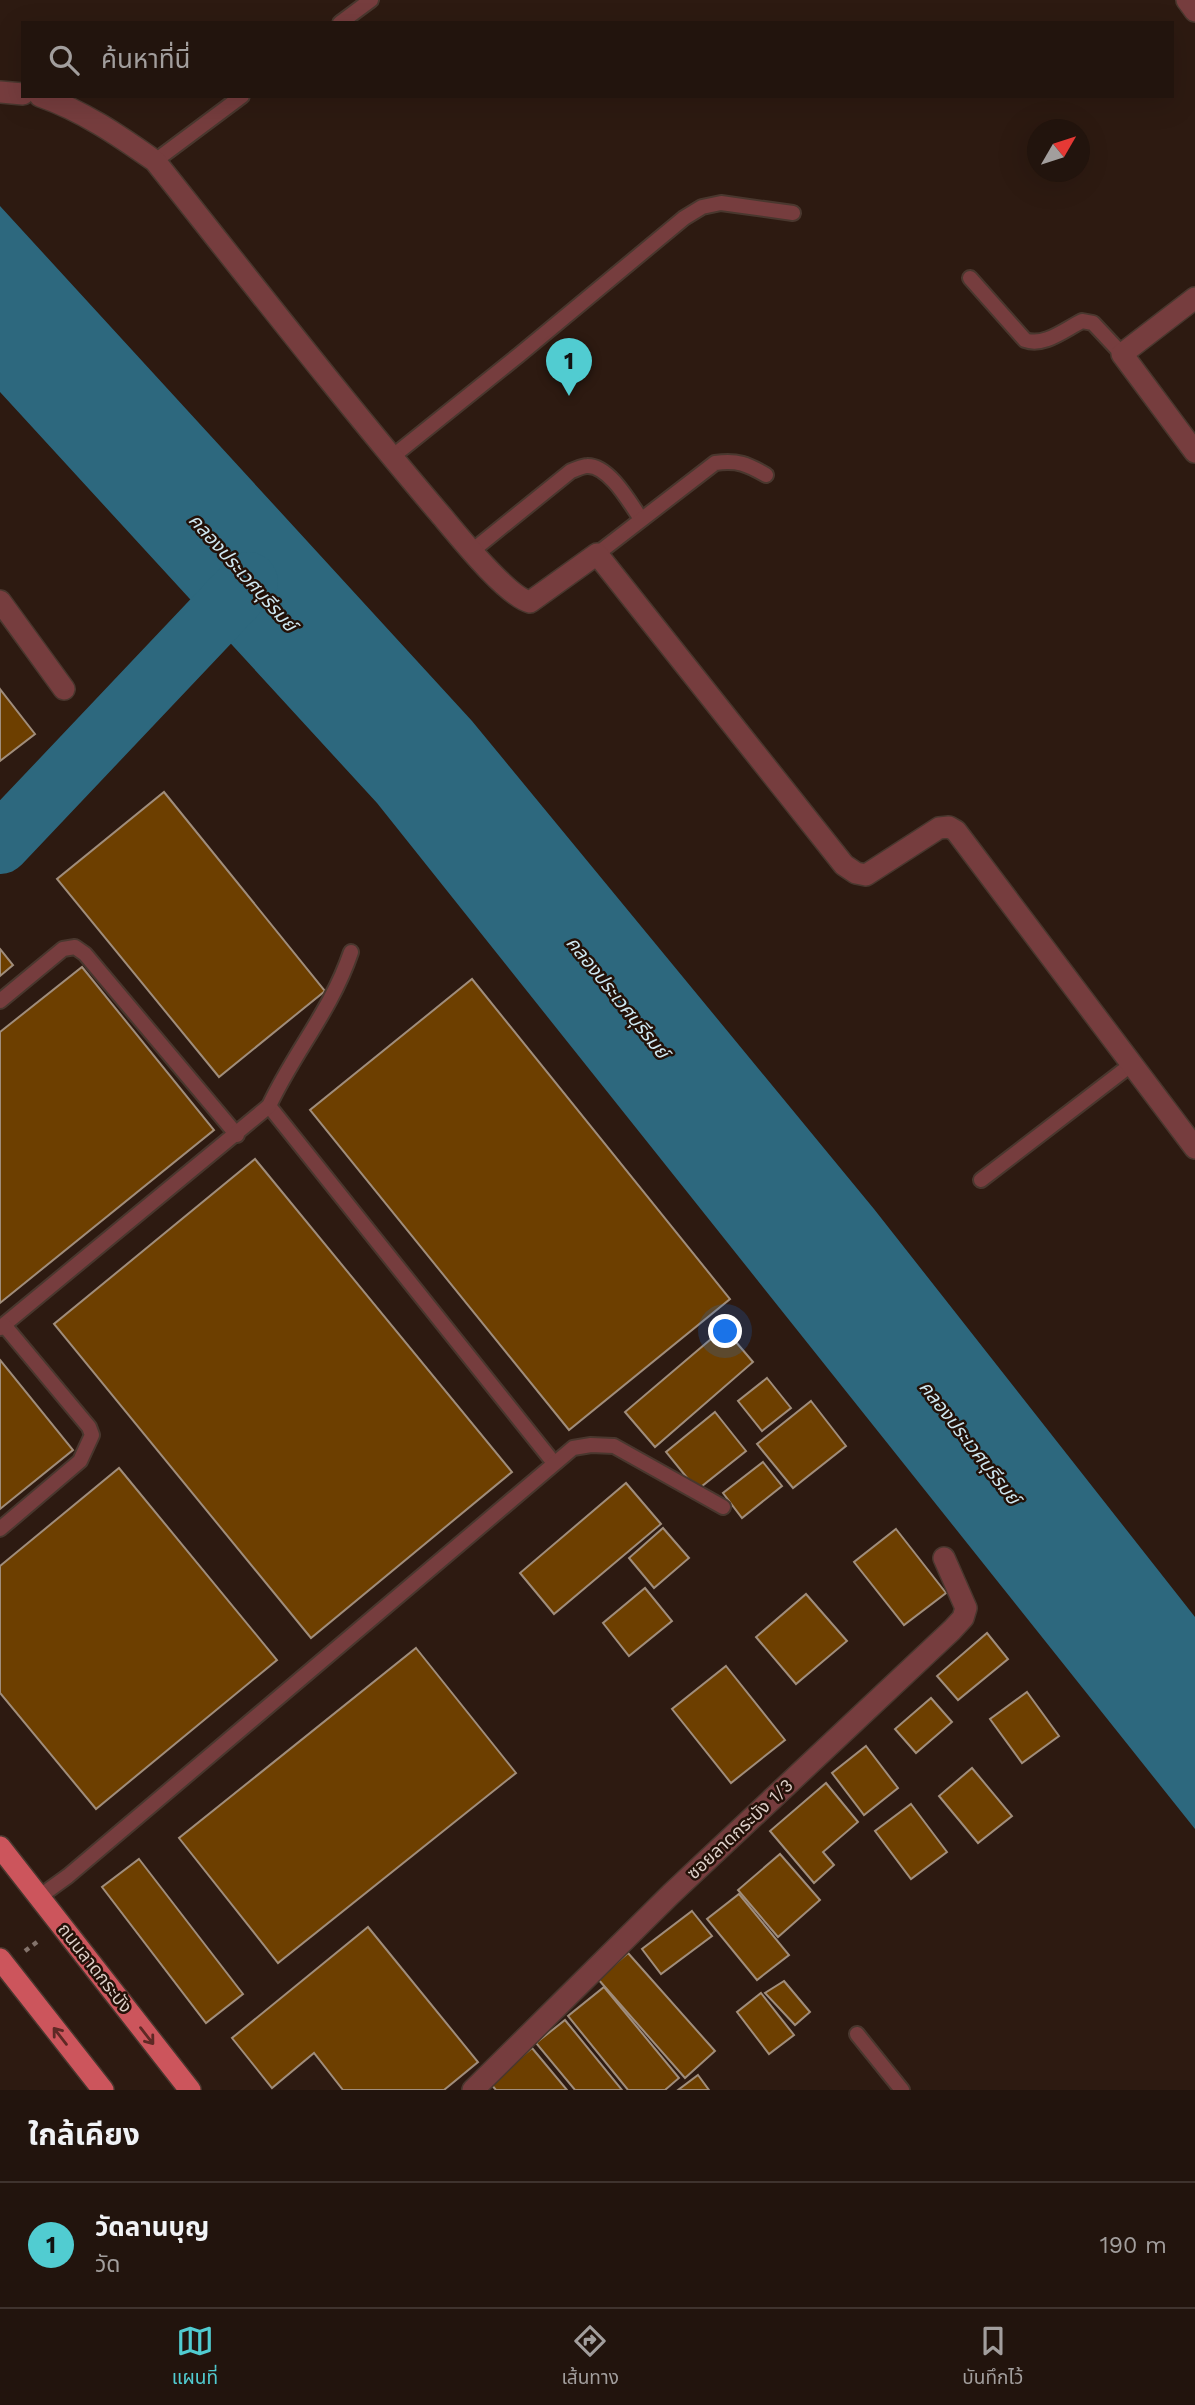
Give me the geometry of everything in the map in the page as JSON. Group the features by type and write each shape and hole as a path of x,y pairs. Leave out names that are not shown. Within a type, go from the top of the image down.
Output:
{"main road":[{"name":"ถนนลาดกระบัง","path":"0,1847 190,2090"},
{"path":"0,1959 103,2090"}],"street":[{"path":"1187,0 1195,11"},
{"path":"0,80 0,86"},
{"path":"0,92 21,94"},
{"path":"46,98 69,106 106,127 155,161 392,457 472,551 516,596 530,602 597,554 844,865 856,873 866,875 939,828 949,827 956,831 1195,1148"},
{"path":"1195,298 1122,354 1195,452"},
{"path":"0,601 64,689"},
{"name":"ซอยลาดกระบัง 1/3","path":"473,2090 671,1894 963,1618 966,1608 944,1558"}],"lane":[{"path":"343,21 371,0"},
{"path":"155,161 239,98"},
{"path":"392,457 702,206 721,203 793,213"},
{"path":"970,278 1025,340 1042,342 1082,321 1088,321 1122,354"},
{"path":"597,554 715,463 746,463 766,475"},
{"path":"472,551 571,471 587,466 601,470 618,485 642,519"},
{"path":"0,1001 63,949 75,947 85,954 237,1135"},
{"path":"0,1529 80,1461 92,1435 89,1427 2,1326 269,1106 327,1009 351,952"},
{"path":"981,1180 1132,1064"},
{"path":"269,1106 554,1463"},
{"path":"39,1897 68,1876 573,1448 591,1445 614,1446 723,1507"},
{"path":"857,2034 902,2090"}],"path":[{"path":"25,1951 44,1937"}],"water":[{"name":"คลองประเวศบุรีรมย์","path":"0,206 472,721 874,1209 1195,1617 1195,1829 377,803 0,392"}],"building":[{"path":"0,689 35,734 0,761"},
{"path":"164,792 325,991 219,1077 57,879"},
{"path":"0,949 13,965 0,976"},
{"path":"82,967 214,1130 0,1303 0,1032"},
{"path":"472,979 730,1299 569,1430 310,1110"},
{"path":"255,1159 512,1472 311,1638 54,1324"},
{"path":"724,1328 753,1362 655,1447 625,1412"},
{"path":"0,1360 73,1450 0,1509"},
{"path":"767,1378 791,1408 762,1431 738,1401"},
{"path":"811,1401 846,1446 793,1488 757,1444"},
{"path":"715,1412 746,1451 697,1490 666,1452"},
{"path":"763,1462 782,1486 742,1518 723,1493"},
{"path":"119,1468 277,1660 96,1809 0,1693 0,1566"},
{"path":"626,1483 661,1524 554,1614 520,1573"},
{"path":"663,1528 689,1558 654,1588 629,1558"},
{"path":"896,1529 946,1593 904,1625 854,1562"},
{"path":"645,1588 672,1621 629,1656 603,1623"},
{"path":"806,1594 847,1641 796,1684 756,1637"},
{"path":"987,1633 1008,1659 958,1700 937,1676"},
{"path":"416,1648 516,1773 278,1963 179,1838"},
{"path":"726,1666 785,1740 731,1783 672,1709"},
{"path":"1027,1692 1059,1736 1022,1763 990,1719"},
{"path":"931,1698 952,1722 916,1753 895,1729"},
{"path":"866,1746 898,1788 864,1815 832,1773"},
{"path":"972,1768 1012,1816 978,1843 939,1796"},
{"path":"826,1783 858,1822 823,1852 834,1865 814,1883 770,1831"},
{"path":"911,1804 947,1852 911,1879 875,1831"},
{"path":"780,1854 820,1900 778,1937 738,1890"},
{"path":"139,1859 243,1994 206,2023 102,1887"},
{"path":"739,1894 789,1955 757,1980 707,1919"},
{"path":"692,1911 712,1936 661,1974 642,1949"},
{"path":"368,1927 478,2062 444,2090 343,2090 314,2053 272,2088 232,2038"},
{"path":"628,1953 715,2051 685,2078 598,1979"},
{"path":"784,1981 810,2012 795,2025 765,1993"},
{"path":"604,1987 679,2078 665,2090 628,2090 568,2016"},
{"path":"761,1993 794,2035 769,2054 737,2012"},
{"path":"565,2020 622,2090 575,2090 536,2043"},
{"path":"532,2048 567,2090 496,2090 490,2083"},
{"path":"698,2075 709,2090 678,2090"}],"waterway":[{"name":"คลองประเวศบุรีรมย์","path":"0,844 248,582"}],"place":[{"name":"วัดลานบุญ","path":"569,396"}]}
